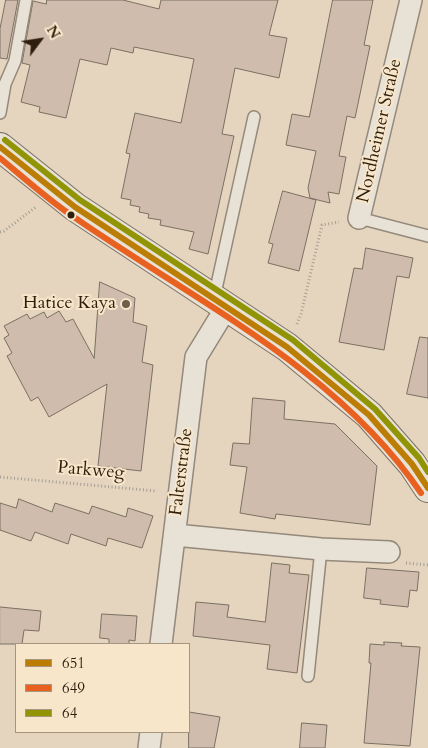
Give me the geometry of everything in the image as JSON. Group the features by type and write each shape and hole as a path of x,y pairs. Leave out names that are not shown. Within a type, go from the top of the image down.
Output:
{"main road":[{"path":"0,146 55,193 287,347 369,414 412,464 428,488"}],"street":[{"name":"Nordheimer Straße","path":"359,218 411,0"},
{"name":"Falterstraße","path":"161,643 196,357 220,304"},
{"path":"175,535 321,549 389,552"},
{"path":"149,748 151,733"}],"lane":[{"path":"0,113 6,84 15,61 26,0"},
{"path":"220,304 254,117"},
{"path":"359,218 428,236"},
{"path":"308,676 321,549"}],"path":[{"path":"0,232 55,193"},
{"name":"Nordheimer Straße","path":"287,347 301,314 322,225 359,218"},
{"name":"Parkweg","path":"0,477 180,493"}],"building":[{"path":"6,0 18,0 7,59 0,58 0,29"},
{"path":"47,0 123,0 159,9 161,0 278,0 269,35 287,38 279,78 235,68 222,134 234,136 208,254 189,249 194,232 160,225 161,220 148,218 149,214 139,212 140,207 130,205 131,200 121,198 130,154 126,153 135,113 181,123 194,59 134,47 133,53 111,48 107,65 80,59 66,118 39,112 40,107 21,102 30,65 22,63 33,1 46,4"},
{"path":"333,0 373,0 364,45 370,46 355,118 347,116 339,156 346,157 339,194 328,192 330,203 310,198 308,188 316,151 286,145 292,114 309,117"},
{"path":"283,191 316,200 299,271 268,263 273,244 269,243"},
{"path":"366,248 413,258 409,278 397,276 384,350 339,342 354,268 362,269"},
{"path":"100,282 135,298 133,322 147,326 142,362 153,365 141,471 98,466 107,384 49,417 38,397 31,401 7,356 12,353 4,338 9,335 4,326 27,314 30,319 44,312 47,318 59,311 66,322 73,319 94,358"},
{"path":"420,337 428,338 428,398 407,394"},
{"path":"253,398 285,401 284,419 335,424 377,466 370,525 276,514 275,519 240,513 247,467 230,465 233,443 249,444"},
{"path":"19,499 52,512 55,503 89,514 92,506 126,517 128,508 153,516 142,548 108,538 106,546 71,534 68,544 35,532 31,541 0,530 0,503 16,508"},
{"path":"272,563 290,565 289,573 309,575 297,673 267,669 270,645 193,636 196,602 229,605 227,617 265,622"},
{"path":"367,568 419,572 417,591 410,590 408,607 380,604 381,600 364,598"},
{"path":"0,607 41,611 39,631 24,630 22,643 0,644"},
{"path":"102,614 137,616 135,641 129,640 129,643 109,643 109,639 100,638"},
{"path":"384,642 402,643 401,646 420,647 410,746 364,743 371,663 369,663 370,644 384,645"},
{"path":"190,712 220,717 214,748 189,748"},
{"path":"302,723 327,725 325,748 300,748"}],"transit line":[{"name":"64","path":"5,140 80,200 293,340 375,409 419,458 428,472"},
{"name":"651","path":"0,147 75,207 287,347 369,415 412,464 428,488"},
{"name":"649","path":"0,158 71,215 260,339 305,372 348,409 387,449 421,493"}],"place":[{"name":"Hatice Kaya","path":"126,304"}]}
